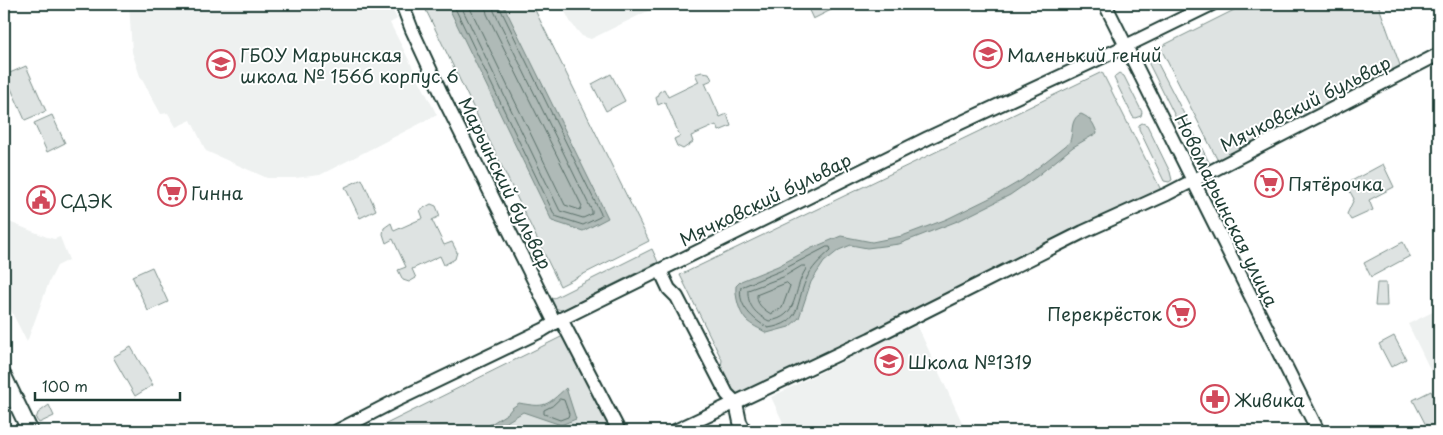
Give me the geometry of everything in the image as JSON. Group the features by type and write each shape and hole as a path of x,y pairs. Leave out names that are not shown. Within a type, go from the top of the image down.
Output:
{"main road":[{"path":"4,377 30,431"}],"street":[{"name":"Марьинский бульвар","path":"402,4 443,97 558,321 619,431"},
{"name":"Новомарьинская улица","path":"1105,4 1318,431"},
{"name":"Мячковский бульвар","path":"337,431 399,398 928,138 1212,4"},
{"name":"Мячковский бульвар","path":"675,431 736,404 1194,180 1439,54"},
{"path":"660,270 669,289 677,297 727,394 736,404 744,431"}],"shaded area":[{"path":"129,4 390,4 397,19 390,23 437,115 320,175 295,178 267,178 206,151 191,120 176,127 168,113 161,114 140,76 132,52"},
{"path":"423,4 532,4 649,241 560,286"},
{"path":"561,4 662,4 591,39 582,36 571,23"},
{"path":"806,4 830,4 833,9 813,19"},
{"path":"1246,4 1378,4 1401,68 1218,161 1160,47"},
{"path":"1153,58 1156,60 1211,166 1203,167 1198,162 1147,60"},
{"path":"26,66 46,111 25,120 5,75"},
{"path":"1102,72 1161,190 737,398 720,373 722,360 680,275"},
{"path":"709,73 712,80 705,83 720,117 727,114 731,126 719,131 716,125 691,136 693,142 683,149 677,146 674,139 680,136 665,102 658,105 656,98 659,92 664,89 668,97 699,82 695,74"},
{"path":"1119,73 1124,76 1142,112 1141,116 1133,117 1114,78"},
{"path":"611,74 625,101 606,111 592,84"},
{"path":"52,115 65,143 47,152 34,123"},
{"path":"1142,123 1147,125 1170,172 1172,180 1169,182 1164,181 1139,129 1139,125"},
{"path":"1383,164 1394,187 1369,200 1373,210 1351,220 1347,214 1354,199 1346,184"},
{"path":"362,179 376,210 360,218 345,187"},
{"path":"431,204 436,206 440,216 432,220 444,245 452,242 457,252 455,259 444,265 440,256 412,269 416,278 409,282 403,280 398,270 406,267 393,239 386,243 383,234 384,228 391,223 394,231 423,218 420,210"},
{"path":"4,220 47,237 54,239 60,237 69,260 57,266 49,282 27,342 4,297"},
{"path":"1403,242 1410,256 1371,277 1364,263"},
{"path":"652,249 658,262 562,310 554,307 550,300"},
{"path":"152,267 168,302 148,311 132,276"},
{"path":"1377,283 1386,283 1387,306 1375,306"},
{"path":"1439,309 1439,388 1408,324"},
{"name":"Школа №1319","path":"917,325 966,431 787,431 771,397"},
{"path":"563,336 611,431 372,431"},
{"path":"1394,336 1406,359 1391,367 1379,344"},
{"path":"131,347 153,385 135,396 113,357"},
{"path":"1431,391 1439,407 1439,431 1429,431 1413,400"},
{"path":"49,405 54,416 39,423 36,419 38,413"}],"water":[{"path":"447,4 503,4 608,218 583,231 552,221"},
{"path":"1081,114 1092,122 1097,133 1073,147 1010,195 960,220 899,244 867,248 851,245 839,250 824,262 811,282 799,318 789,327 767,333 750,324 744,317 739,308 736,294 736,286 741,281 778,266 812,248 841,236 872,242 902,236 947,219 998,194 1022,180 1069,143 1073,123 1077,116"},
{"path":"566,388 576,419 561,425 523,412 492,431 480,431 508,413 519,403 545,404"}],"place":[{"name":"Маленький гений","path":"988,54"},
{"name":"ГБОУ Марьинская школа № 1566 корпус 6","path":"221,64"},
{"name":"Пятёрочка","path":"1269,183"},
{"name":"Гинна","path":"172,192"},
{"name":"СДЭК","path":"41,200"},
{"name":"Перекрёсток","path":"1181,313"},
{"name":"Школа №1319","path":"889,361"},
{"name":"Живика","path":"1215,399"}]}
